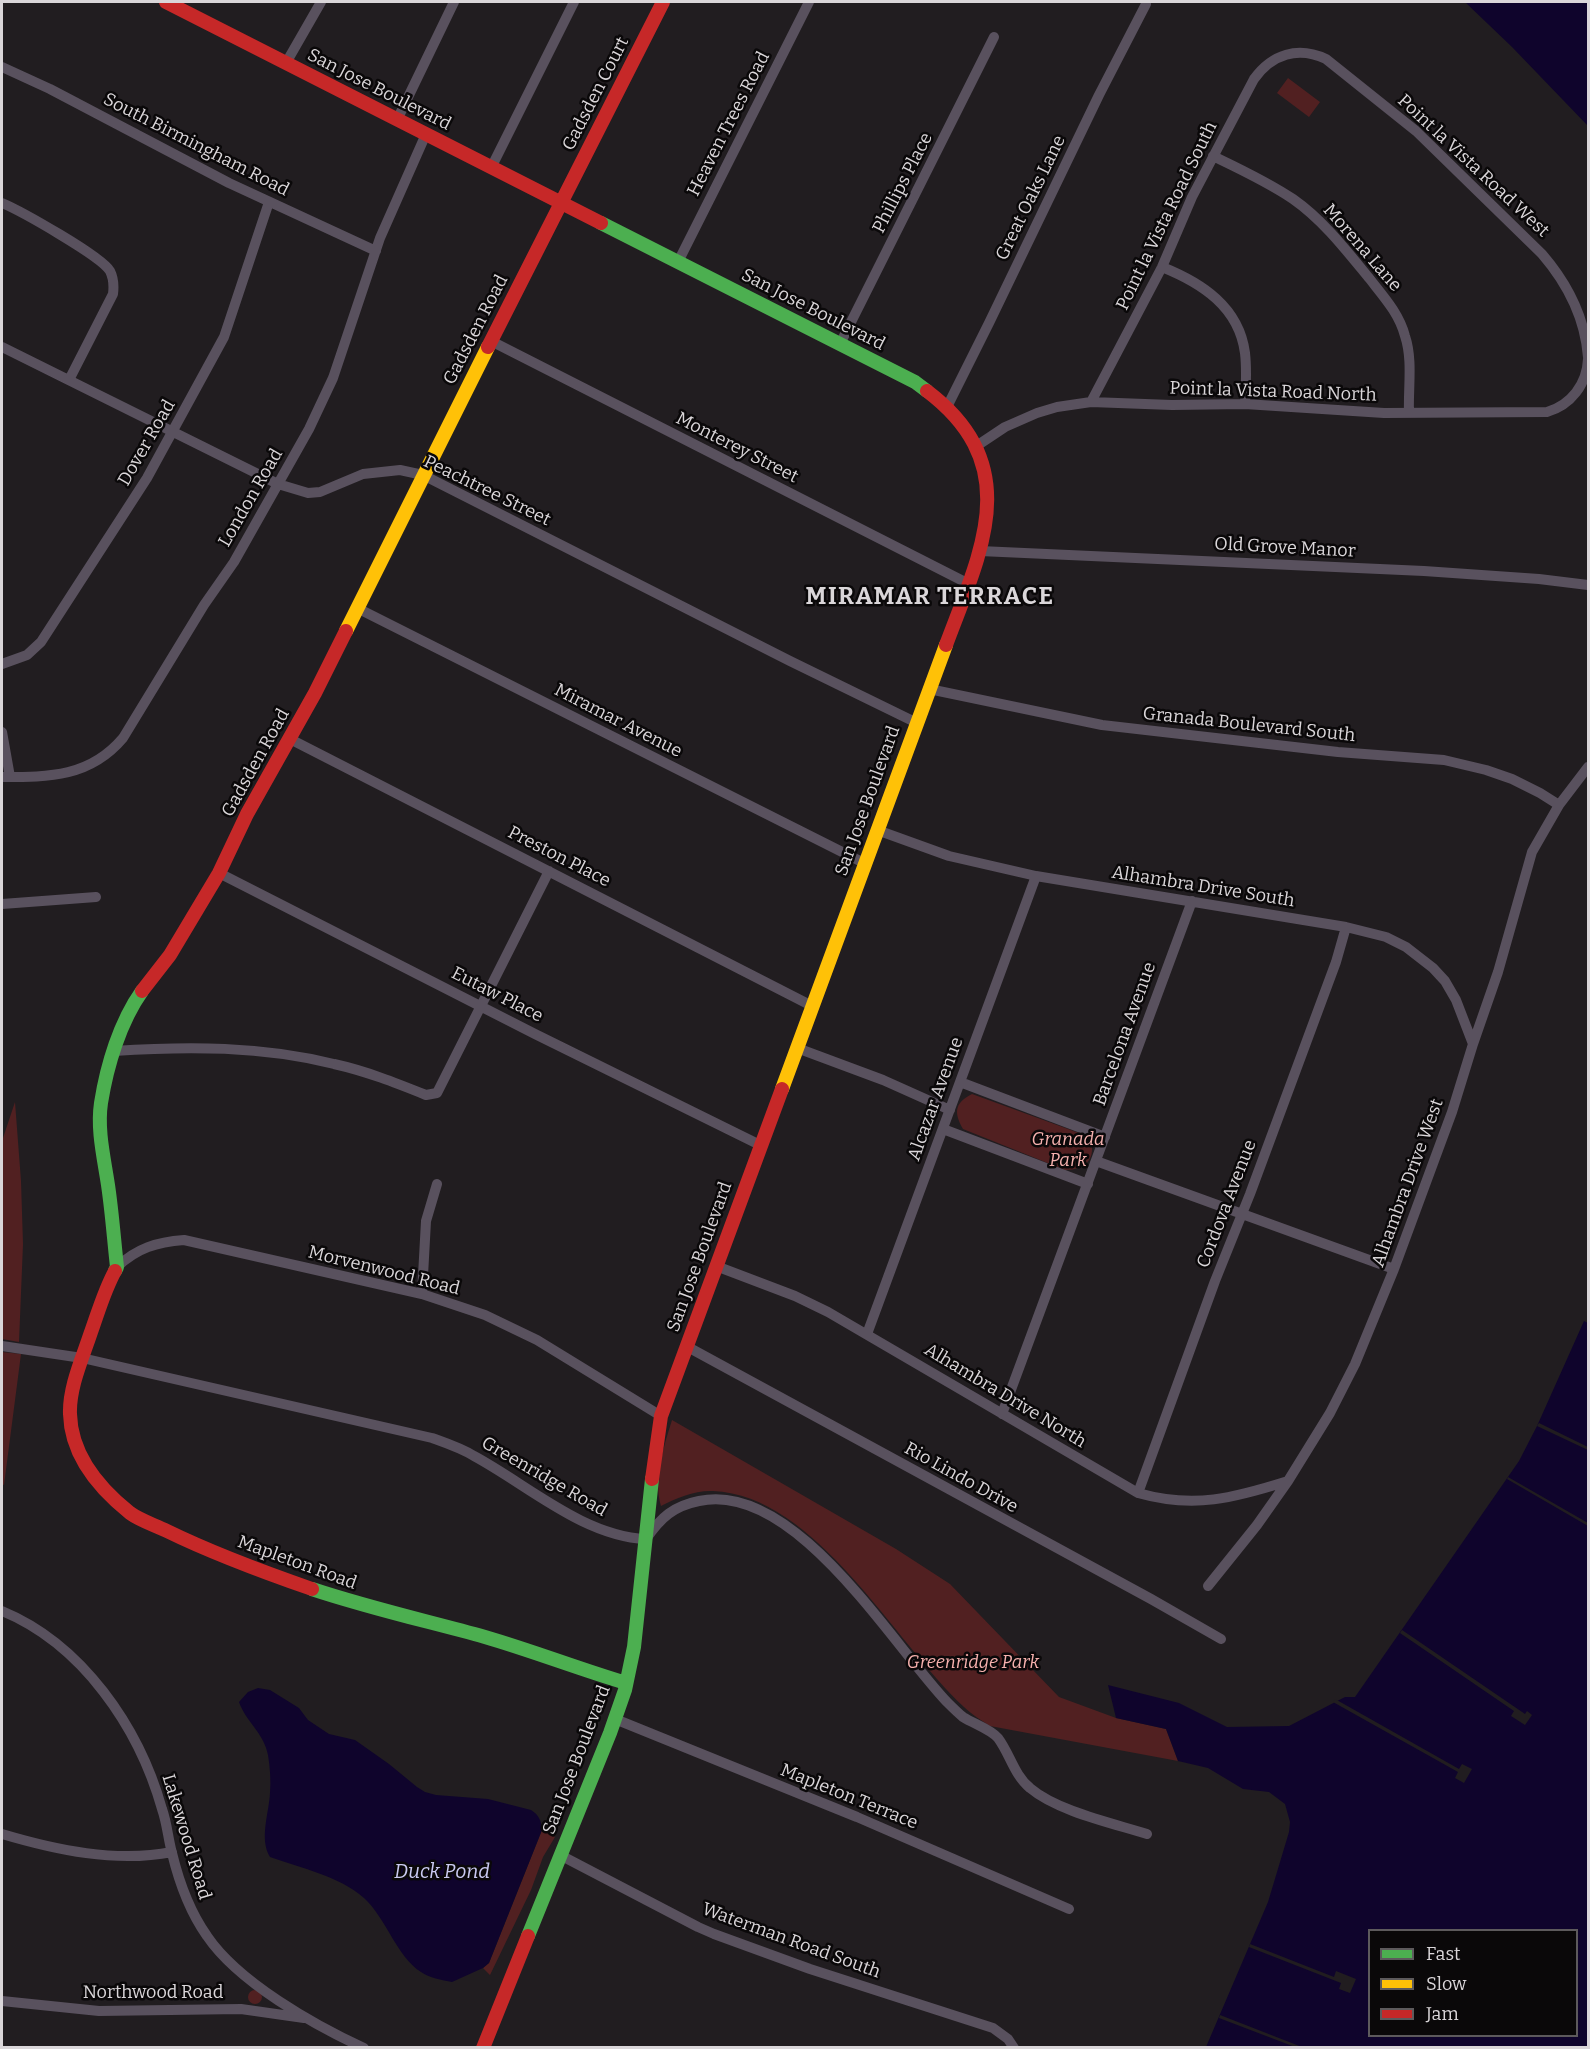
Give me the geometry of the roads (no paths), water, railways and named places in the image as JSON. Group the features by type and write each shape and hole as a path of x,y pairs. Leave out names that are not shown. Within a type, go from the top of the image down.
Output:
{"street":[{"name":"San Jose Boulevard","path":"166,2 915,382 956,417 981,459 985,477 987,521 969,584 661,1416 634,1647 627,1683 615,1719 483,2048"},
{"path":"286,63 321,2"},
{"path":"397,120 454,2"},
{"path":"491,168 574,2"},
{"name":"Gadsden Court","path":"560,202 663,2"},
{"name":"Heaven Trees Road","path":"678,262 809,2"},
{"name":"Great Oaks Lane","path":"947,407 1103,86 1146,4"},
{"name":"Phillips Place","path":"840,344 994,37"},
{"name":"Point la Vista Road West","path":"1283,54 1303,52 1316,54 1326,59 1416,131 1536,247 1559,276 1584,326 1588,358 1583,382 1575,395"},
{"name":"Point la Vista Road South","path":"1091,402 1162,267 1192,197 1254,79 1267,63 1283,54"},
{"name":"South Birmingham Road","path":"2,67 30,79 219,178 376,251"},
{"name":"London Road","path":"6,777 71,772 99,761 123,738 204,605 234,562 302,444 333,378 376,251 426,134"},
{"name":"Morena Lane","path":"1213,156 1285,194 1320,222 1395,311 1406,338 1409,354 1409,413"},
{"name":"Dover Road","path":"2,664 27,655 41,642 147,478 224,337 269,202"},
{"name":"Gadsden Road","path":"117,1267 102,1150 101,1104 114,1051 124,1023 140,994 170,955 219,873 357,608 560,202"},
{"path":"2,203 104,263 112,276 113,294 69,380"},
{"path":"1162,267 1204,288 1220,301 1234,321 1245,350 1245,404"},
{"name":"Monterey Street","path":"491,341 969,584"},
{"name":"Peachtree Street","path":"2,347 279,484 309,493 320,492 350,478 371,472 400,470 423,476 917,723"},
{"name":"Point la Vista Road North","path":"975,447 1005,427 1037,413 1057,407 1091,402 1172,405 1245,404 1409,413 1534,414 1555,410 1575,395"},
{"name":"Old Grove Manor","path":"980,551 1424,571 1539,579 1588,585"},
{"name":"Miramar Avenue","path":"357,608 864,863"},
{"name":"Granada Boulevard South","path":"929,689 1102,724 1338,752 1444,760 1512,779 1559,805"},
{"path":"2,732 6,777"},
{"name":"Preston Place","path":"290,739 812,1006"},
{"name":"Alhambra Drive West","path":"1208,1586 1257,1525 1288,1481 1338,1398 1355,1364 1394,1269 1452,1112 1498,972 1532,852 1559,805 1588,767"},
{"name":"Alhambra Drive South","path":"877,830 950,856 1036,876 1346,927 1386,936 1406,947 1433,968 1445,981 1456,1000 1473,1044"},
{"path":"114,1051 217,1047 278,1054 336,1064 426,1095 436,1093 549,871"},
{"name":"Eutaw Place","path":"219,873 760,1145"},
{"name":"Alcazar Avenue","path":"867,1334 1036,876"},
{"path":"2,904 96,897"},
{"name":"Barcelona Avenue","path":"1002,1414 1192,901"},
{"name":"Cordova Avenue","path":"1138,1493 1336,962 1346,927"},
{"path":"796,1048 883,1080 950,1110"},
{"path":"960,1082 1105,1137"},
{"path":"943,1129 1088,1184"},
{"path":"1096,1161 1394,1269"},
{"path":"423,1294 426,1221 436,1184"},
{"name":"Morvenwood Road","path":"117,1267 130,1255 146,1247 184,1240 423,1294 485,1315 537,1340 661,1416"},
{"name":"Alhambra Drive North","path":"716,1266 795,1296 867,1334 1138,1493 1156,1498 1211,1502 1244,1495 1288,1481"},
{"path":"82,1358 107,1286 117,1267"},
{"name":"Greenridge Road","path":"2,1346 82,1358 432,1438 474,1456 592,1525 624,1537 646,1539"},
{"name":"Rio Lindo Drive","path":"686,1346 1221,1639"},
{"name":"Mapleton Road","path":"82,1358 71,1404 72,1431 77,1449 99,1484 132,1514 184,1540 268,1574 353,1603 495,1640 569,1666 627,1683"},
{"path":"646,1539 664,1515 696,1501 728,1499 745,1503 765,1513 800,1536 825,1559 946,1701 962,1716 997,1736 1017,1773 1028,1787 1049,1801 1147,1834"},
{"name":"Lakewood Road","path":"2,1611 38,1630 69,1655 114,1707 133,1737 162,1806 178,1874 192,1911 207,1938 218,1951 260,1987 305,2018 364,2048"},
{"name":"Mapleton Terrace","path":"615,1719 857,1817 1069,1909"},
{"path":"2,1834 81,1852 136,1856 172,1852"},
{"name":"Waterman Road South","path":"560,1855 698,1927 810,1969 993,2028 1008,2039 1014,2048"},
{"name":"Northwood Road","path":"2,2001 99,2011 241,2009 305,2018"}],"water":[{"path":"1465,2 1588,2 1588,126 1512,47"},
{"path":"1584,1321 1588,1323 1588,2047 1206,2047 1268,1902 1290,1822 1285,1804 1269,1792 1243,1789 1208,1768 1178,1761 1166,1729 1116,1718 1108,1685 1179,1703 1227,1727 1289,1726 1345,1697 1355,1697 1519,1461"},
{"name":"Duck Pond","path":"258,1688 270,1690 299,1708 308,1720 329,1734 355,1740 425,1792 488,1799 531,1810 538,1816 542,1830 489,1963 483,1968 452,1982 424,1974 405,1957 372,1906 354,1890 319,1873 270,1857 265,1842 270,1788 268,1755 263,1740 239,1702 248,1692"}],"district":[{"name":"MIRAMAR TERRACE","path":"930,597"}],"park label":[{"name":"Granada Park","path":"1068,1150"},
{"name":"Greenridge Park","path":"973,1663"}]}
